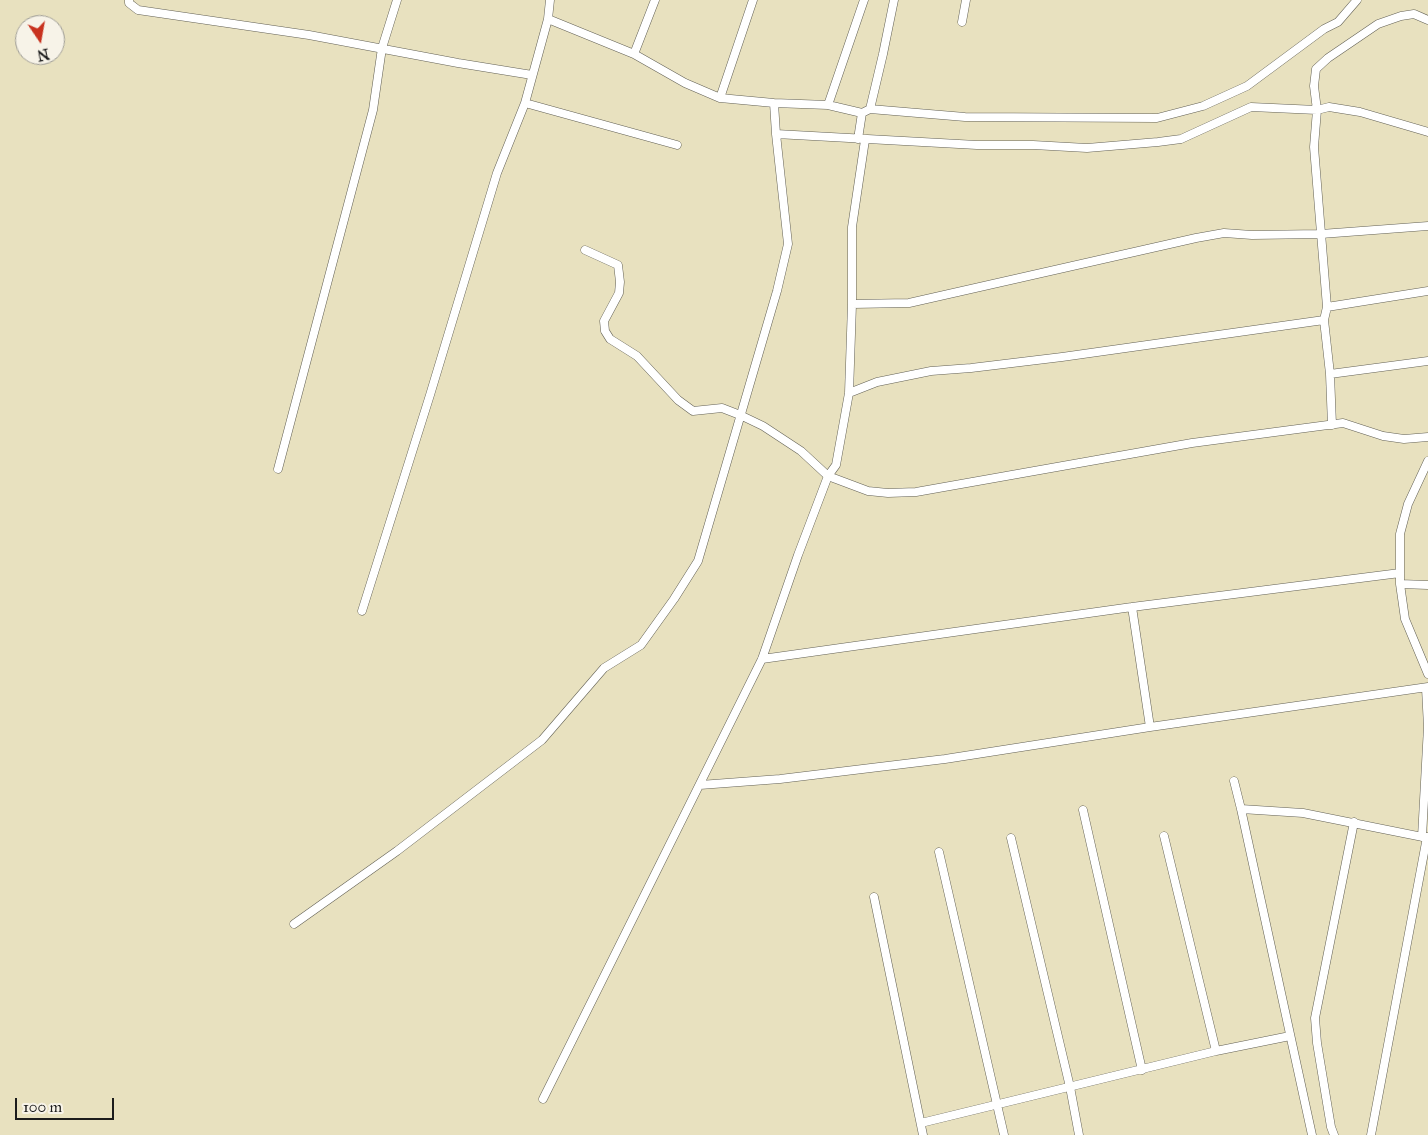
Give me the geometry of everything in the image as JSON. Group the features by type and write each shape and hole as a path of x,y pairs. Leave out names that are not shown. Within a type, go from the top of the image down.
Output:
{"street":[{"path":"128,0 138,10 309,35 532,75"},
{"path":"278,469 373,110 382,48 397,0"},
{"path":"362,611 497,173 526,103 548,19 550,0"},
{"path":"634,54 655,0"},
{"path":"720,98 753,0"},
{"path":"828,105 864,0"},
{"path":"870,109 894,0"},
{"path":"962,22 966,0"},
{"path":"548,19 634,54 685,83 720,98 828,105 862,113 870,109 965,117 1157,118 1203,106 1247,86 1324,29 1338,22 1357,0"},
{"path":"1332,425 1330,374 1324,320 1327,307 1314,147 1317,110 1314,86 1316,69 1328,58 1378,24 1401,16 1414,14 1428,20"},
{"path":"526,103 677,145"},
{"path":"294,924 397,851 542,740 604,668 641,645 674,600 698,561 777,291 788,244 774,103"},
{"path":"776,134 861,140 977,145 1033,144 1087,148 1180,139 1251,108 1317,110 1329,107 1360,112 1428,132"},
{"path":"544,1099 762,659 828,476 836,465 850,393 852,227 862,113"},
{"path":"852,304 909,303 1224,233 1252,235 1321,234 1428,226"},
{"path":"585,250 618,265 619,293 604,321 605,331 610,339 637,356 678,400 693,411 722,408 763,426 801,451 828,476 868,491 888,493 916,492 1192,444 1343,423 1383,436 1404,439 1428,437"},
{"path":"1327,307 1428,291"},
{"path":"850,393 877,382 931,370 971,368 1044,359 1324,320"},
{"path":"1330,374 1428,360"},
{"path":"1428,461 1408,504 1400,534 1400,584 1405,619 1426,665 1428,674"},
{"path":"762,659 1132,607 1400,573"},
{"path":"1400,584 1428,585"},
{"path":"1132,607 1150,727"},
{"path":"700,785 780,780 906,764 1427,687 1426,837 1371,1135"},
{"path":"1234,781 1312,1135"},
{"path":"1241,809 1303,812 1426,837"},
{"path":"1083,810 1142,1070"},
{"path":"1334,1135 1317,1044 1315,1018 1354,822"},
{"path":"1164,836 1216,1051"},
{"path":"1011,838 1070,1087 1079,1135"},
{"path":"938,852 1004,1135"},
{"path":"874,897 923,1135"},
{"path":"921,1123 1216,1051 1290,1036"}]}
